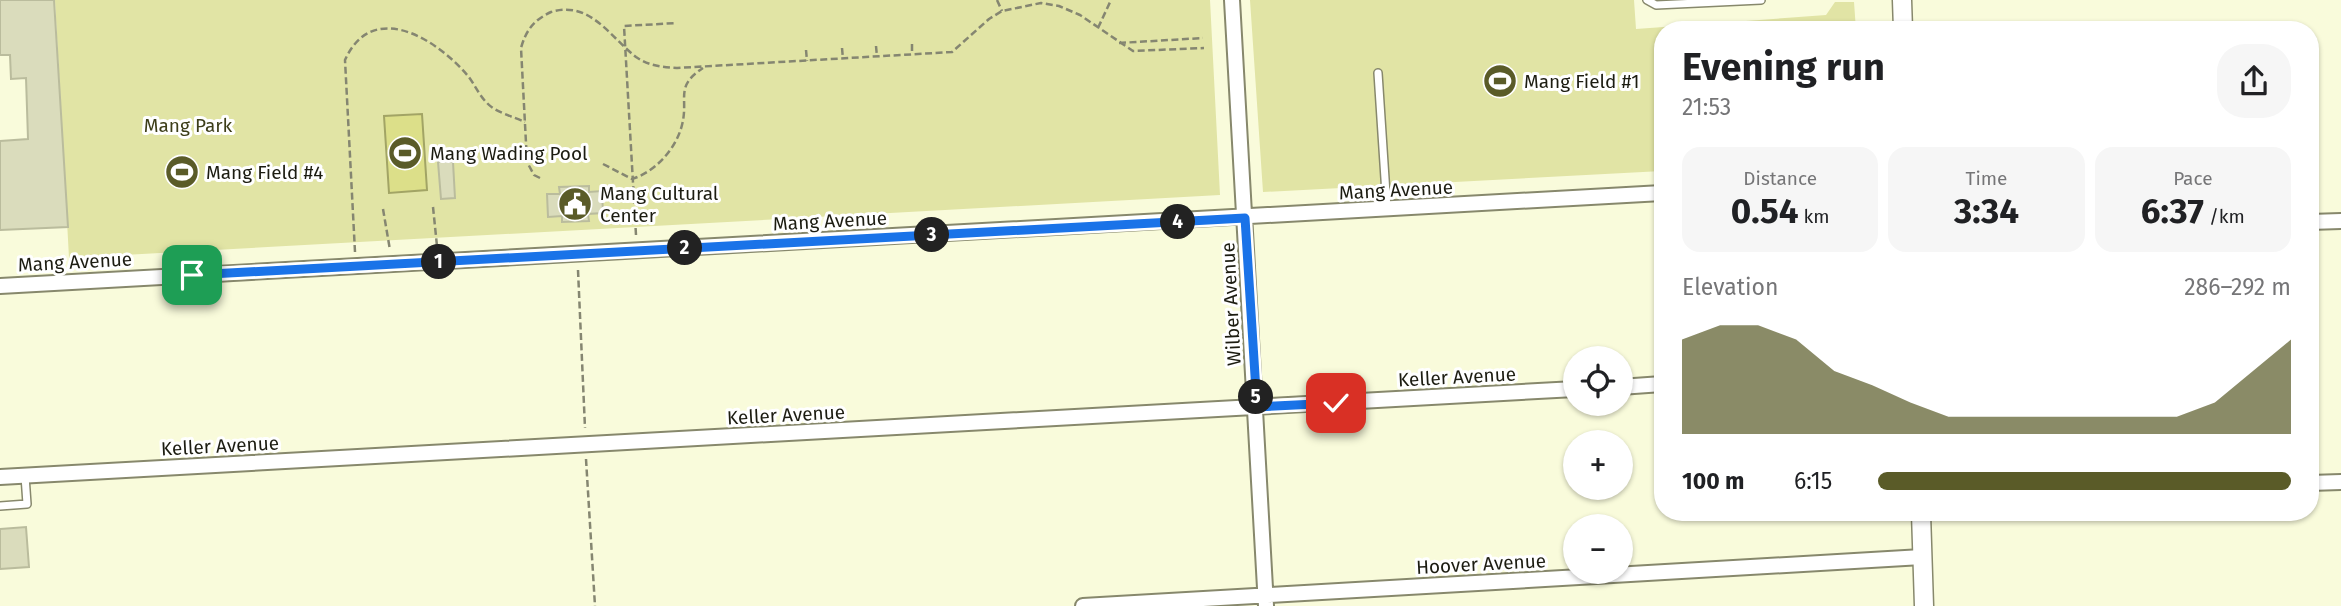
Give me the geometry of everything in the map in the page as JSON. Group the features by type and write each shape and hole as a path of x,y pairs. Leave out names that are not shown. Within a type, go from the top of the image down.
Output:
{"street":[{"name":"Wilber Avenue","path":"1232,0 1266,601"},
{"path":"1902,0 1903,21"},
{"name":"Mang Avenue","path":"0,286 1654,193"},
{"path":"2319,222 2341,221"},
{"path":"1633,386 1654,385"},
{"name":"Keller Avenue","path":"0,477 1563,390"},
{"path":"2319,483 2341,482"},
{"path":"1921,521 1924,606"},
{"name":"Hoover Avenue","path":"1083,606 1266,601 1922,557"}],"lane":[{"path":"1647,0 1656,5 1761,0"},
{"path":"1378,73 1387,210"},
{"path":"0,506 27,504 24,476"}],"path":[{"path":"997,0 1002,11"},
{"path":"1098,28 1111,0"},
{"path":"540,178 534,176 527,162 521,48 525,33 536,20 561,8 576,9 602,22 625,47 649,64 677,68 952,52 989,19 1002,11 1022,5 1059,6 1133,51 1204,48"},
{"path":"380,22 418,32 442,50 469,78 488,106 525,122"},
{"path":"636,236 624,26 677,23"},
{"path":"355,252 345,60 353,38 359,32"},
{"path":"1116,43 1203,38"},
{"path":"912,44 912,54"},
{"path":"876,46 877,57"},
{"path":"842,48 843,58"},
{"path":"806,50 807,61"},
{"path":"603,164 632,179 646,174 668,153 683,123 684,87 691,76 704,67"},
{"path":"433,207 438,247"},
{"path":"383,209 390,250"}],"green space":[{"name":"Mang Park","path":"55,0 1210,0 1220,195 69,258"},
{"path":"1250,0 1634,0 1636,29 1654,28 1654,171 1263,192"},
{"path":"1835,2 1854,2 1855,21 1745,21 1826,15"}],"shaded area":[{"name":"Mang Wading Pool","path":"422,114 427,190 389,193 384,116"}],"building":[{"path":"0,0 54,0 68,227 0,230 0,141 28,139 26,78 11,79 10,55 0,55"},
{"path":"438,162 453,162 455,198 441,199"},
{"name":"Mang Cultural Center","path":"589,186 589,192 602,191 603,213 588,214 589,221 562,222 562,216 548,217 547,194 560,194 559,187"},
{"path":"26,527 29,567 0,569 0,529"}],"place":[{"name":"Mang Field #1","path":"1500,81"},
{"name":"Mang Wading Pool","path":"405,153"},
{"name":"Mang Field #4","path":"182,172"},
{"name":"Mang Cultural Center","path":"575,204"}],"route":[{"path":"192,275 1245,218 1257,407 1336,403"}]}
